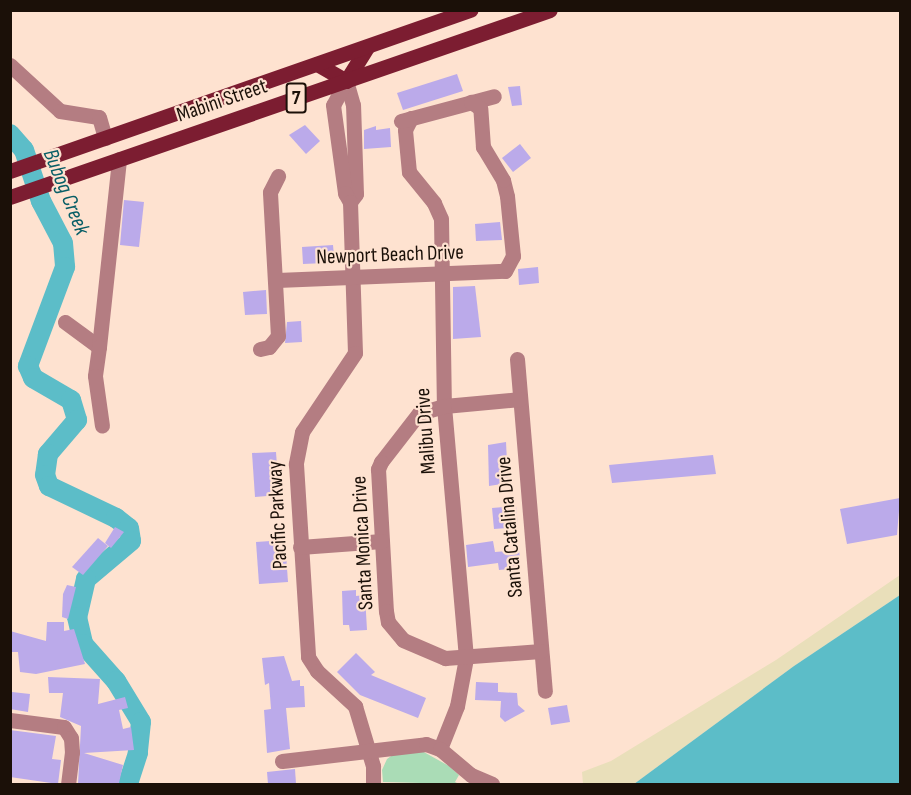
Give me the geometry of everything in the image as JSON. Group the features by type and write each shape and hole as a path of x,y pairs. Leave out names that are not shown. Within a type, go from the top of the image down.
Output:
{"main road":[{"name":"Mabini Street","path":"22,167 471,10"},
{"name":"Mabini Street","path":"10,197 550,10"},
{"path":"317,64 346,81 367,47"}],"street":[{"path":"10,65 60,111 99,117 105,138"},
{"name":"Pacific Parkway","path":"346,81 352,92 356,194 350,202"},
{"name":"Pacific Parkway","path":"346,81 333,105 345,193 350,202 354,358 298,441 300,547 308,657 316,671 356,706 369,750 373,784"},
{"path":"471,102 494,96"},
{"name":"Malibu Drive","path":"440,748 457,706 466,658 444,406 443,274 438,211 409,172 405,120 471,102"},
{"name":"Newport Beach Drive","path":"277,280 505,271 513,256 507,196 503,180 483,147 480,108 471,102"},
{"path":"337,130 353,129"},
{"path":"102,426 95,376 119,159"},
{"path":"260,349 269,347 278,336 277,280 270,192 278,176"},
{"path":"65,322 99,347"},
{"name":"Santa Catalina Drive","path":"517,359 544,691"},
{"name":"Santa Monica Drive","path":"520,399 444,406 414,417 381,462 378,469 386,611 395,632 402,640 445,658 541,651"},
{"path":"300,547 382,541"},
{"path":"10,720 64,727 71,738 72,752 68,784"},
{"path":"282,761 411,743 440,748 471,775 492,784"}],"green space":[{"path":"422,751 449,766 459,775 455,782 459,784 383,782 382,770 387,759 394,754"}],"sand":[{"path":"900,575 900,595 794,666 634,784 583,784 582,772 611,761 776,660"}],"water":[{"path":"900,595 900,784 634,784 794,666"}],"building":[{"path":"457,74 463,91 403,110 397,93"},
{"path":"520,86 522,105 512,106 508,87"},
{"path":"305,125 320,141 306,154 289,135"},
{"path":"376,126 376,130 390,128 391,147 364,149 364,130"},
{"path":"520,144 531,158 513,172 502,158"},
{"path":"124,200 144,202 139,247 120,245"},
{"path":"500,222 502,240 476,241 475,224"},
{"path":"333,245 334,256 325,257 325,263 303,264 302,247"},
{"path":"538,267 539,283 519,285 518,269"},
{"path":"475,286 481,337 453,339 453,287"},
{"path":"266,290 267,314 245,315 243,292"},
{"path":"301,321 302,342 285,343 287,322"},
{"path":"506,442 508,483 489,486 488,445"},
{"path":"276,452 279,495 255,497 252,453"},
{"path":"713,455 716,474 612,483 609,465"},
{"path":"900,498 897,535 847,544 840,509"},
{"path":"516,506 518,527 494,529 492,508"},
{"path":"115,527 124,532 111,548 105,543"},
{"path":"98,538 108,546 83,575 72,567"},
{"path":"285,540 288,582 259,584 256,542"},
{"path":"493,541 495,552 519,550 521,568 499,570 498,563 468,567 466,545"},
{"path":"67,585 76,587 68,619 62,617 63,594"},
{"path":"356,590 356,596 365,595 367,630 350,631 349,625 343,625 342,591"},
{"path":"47,622 64,622 64,631 74,629 85,664 36,674 20,672 18,652 10,652 10,631 46,641"},
{"path":"356,653 375,672 371,675 426,698 418,718 360,695 337,672"},
{"path":"284,656 292,681 300,680 300,686 304,686 305,707 286,708 290,749 267,753 264,710 271,709 269,683 265,685 262,658"},
{"path":"48,677 100,679 98,704 125,697 128,708 119,710 123,729 131,727 134,750 84,753 123,765 119,783 78,784 81,726 60,717 63,693 49,693"},
{"path":"476,682 498,683 498,692 517,693 518,705 525,711 505,722 500,717 501,701 475,700"},
{"path":"12,692 30,694 28,712 10,709"},
{"path":"567,705 570,722 551,725 548,708"},
{"path":"10,730 56,736 52,759 61,760 58,784 10,777"},
{"path":"295,769 296,784 268,784 267,772"}],"waterway":[{"name":"Bubog Creek","path":"10,134 24,150 41,201 63,243 65,267 28,366 33,378 71,400 77,420 48,454 45,475 49,486 116,518 129,528 131,541 86,579 77,617 83,644 116,681 141,722 138,753 128,784"}]}
